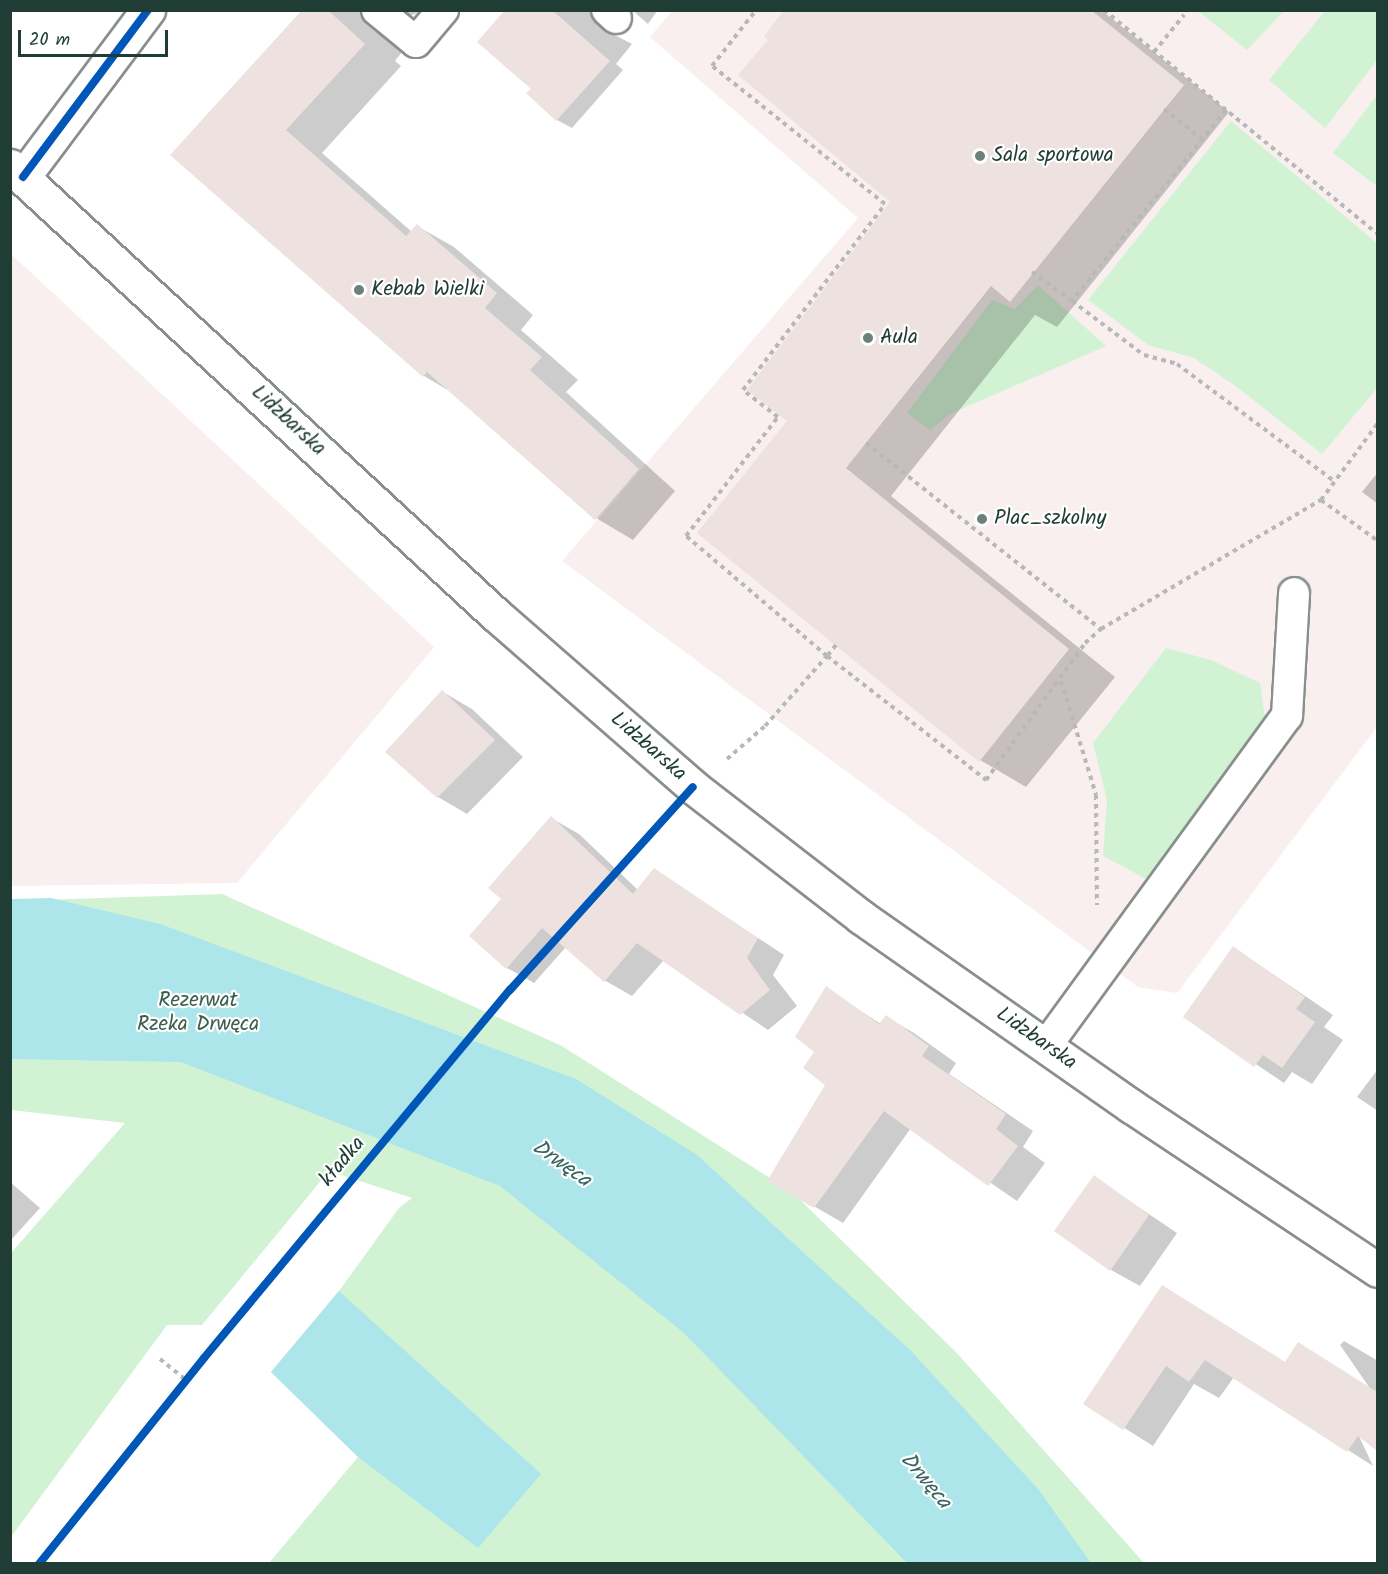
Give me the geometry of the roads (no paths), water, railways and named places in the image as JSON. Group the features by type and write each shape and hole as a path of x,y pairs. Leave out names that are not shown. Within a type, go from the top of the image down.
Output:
{"main road":[{"path":"16,172 148,10"},
{"name":"Lidzbarska","path":"16,172 495,614 693,787 861,917 1046,1046 1377,1270"}],"lane":[{"path":"377,10 416,42 443,10"},
{"path":"1046,1046 1287,716 1294,593"}],"water":[{"name":"Rezerwat Rzeka Drwęca","path":"51,898 160,924 576,1079 697,1155 911,1351 1038,1489 1091,1563 907,1563 684,1333 500,1186 181,1062 11,1059 11,899"},
{"path":"339,1291 541,1474 478,1548 358,1457 271,1372"}],"place":[{"name":"Sala sportowa","path":"980,156"},
{"name":"Kebab Wielki","path":"359,290"},
{"name":"Aula","path":"868,338"},
{"name":"Plac_szkolny","path":"982,519"}],"water label":[{"name":"Drwęca","path":"561,1164"},
{"name":"Drwęca","path":"925,1481"}]}
